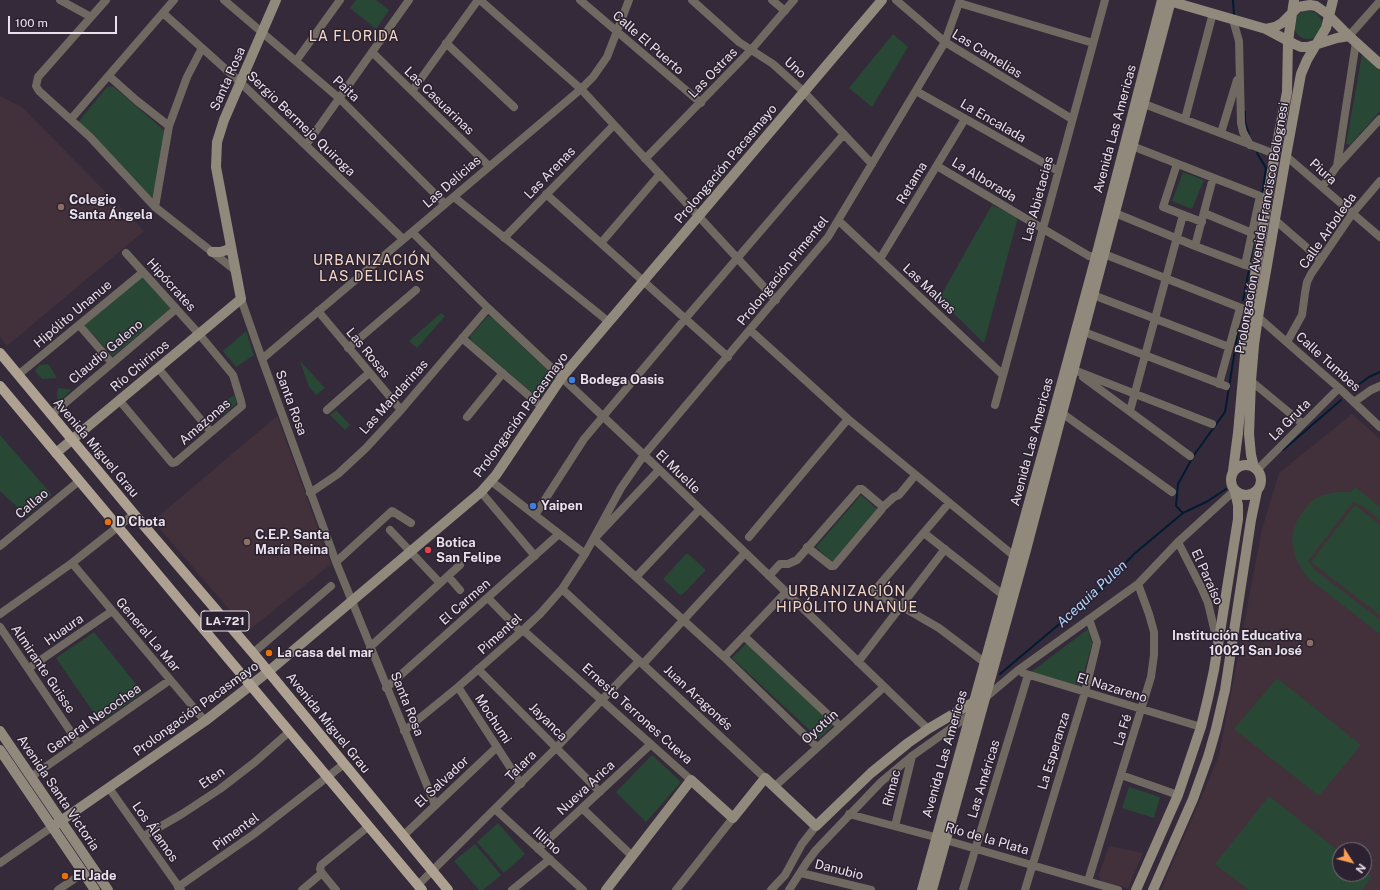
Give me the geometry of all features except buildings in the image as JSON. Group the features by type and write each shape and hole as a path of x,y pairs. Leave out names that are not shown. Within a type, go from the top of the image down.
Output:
{"main road":[{"name":"Avenida Miguel Grau","path":"0,353 134,514 253,652 404,835 445,889"},
{"name":"LA-721","path":"0,386 420,888"}],"street":[{"path":"60,0 91,17"},
{"path":"106,0 38,77 36,86 39,91 90,137 155,207 235,270"},
{"path":"71,119 174,0"},
{"name":"Paita","path":"224,0 339,98 445,204"},
{"name":"Santa Rosa","path":"276,0 220,131 216,155 219,183 230,246 241,299 310,493 386,688 435,805"},
{"path":"296,62 340,0"},
{"path":"306,145 407,3 397,0"},
{"path":"412,91 479,0 581,89 776,300"},
{"name":"Calle El Puerto","path":"580,0 701,103"},
{"name":"Las Delicias","path":"262,359 581,89 593,77 607,57 629,0"},
{"name":"Uno","path":"693,0 738,42 773,64 804,92 872,164"},
{"path":"772,0 785,11"},
{"name":"Las Ostras","path":"646,159 751,50 794,0"},
{"name":"Prolongación Pacasmayo","path":"1,860 62,821 205,721 269,672 481,492 491,481 562,377 882,0"},
{"name":"Las Camelias","path":"896,0 945,42 1072,119"},
{"name":"Las Abietacias","path":"995,405 1104,0"},
{"path":"1167,0 1266,29 1301,46 1315,45 1332,39 1352,39"},
{"name":"Avenida Las Americas","path":"932,890 986,697 1058,411 1167,0"},
{"name":"Prolongación Avenida Francisco Bolognesi","path":"1233,471 1238,433 1245,309 1256,268 1287,92 1288,41 1294,0"},
{"name":"Prolongación Avenida Francisco Bolognesi","path":"1256,468 1251,455 1249,434 1251,381 1258,317 1301,74 1315,45 1326,28 1333,0"},
{"path":"960,1 1093,43"},
{"name":"Prolongación Pimentel","path":"644,455 819,250 838,221 945,42 960,1"},
{"path":"1337,166 1352,39 1380,1"},
{"path":"1266,29 1282,23 1298,7 1310,5 1321,9 1352,39 1380,63"},
{"name":"Sergio Bermejo Quiroga","path":"162,13 240,82 403,239"},
{"path":"1185,119 1213,13"},
{"path":"1233,20 1238,41 1241,123 1243,132 1250,144"},
{"path":"446,43 514,107"},
{"path":"155,207 170,126 187,77 202,48"},
{"name":"Las Casuarinas","path":"372,52 489,166"},
{"path":"1221,133 1239,72"},
{"path":"109,76 136,100 170,126"},
{"name":"La Encalada","path":"916,91 1058,172"},
{"path":"1140,102 1275,154"},
{"name":"Avenida Las Americas","path":"922,890 935,837 1014,556 1058,411 1074,370 1093,295 1099,256 1114,213 1132,146 1140,102"},
{"name":"Retama","path":"880,260 965,119"},
{"path":"1322,187 1337,166 1380,119"},
{"name":"Las Arenas","path":"504,238 614,125"},
{"path":"535,515 584,439 844,134"},
{"path":"1132,146 1260,196 1245,265"},
{"name":"Piura","path":"1286,156 1380,237"},
{"path":"1177,164 1163,207 1202,222"},
{"name":"La Alborada","path":"937,166 1089,256 1110,256 1245,309"},
{"path":"601,243 660,174"},
{"path":"1195,246 1213,178"},
{"name":"Calle Arboleda","path":"1288,342 1302,315 1307,282 1320,259 1352,214 1380,181"},
{"path":"546,194 728,357"},
{"path":"454,197 609,322"},
{"path":"1114,213 1195,246 1256,268"},
{"path":"1204,213 1252,233"},
{"path":"1130,412 1183,215"},
{"path":"1275,220 1320,259"},
{"name":"Las Malvas","path":"838,221 1003,375"},
{"name":"El Muelle","path":"412,232 488,308 644,455 928,729"},
{"path":"212,252 227,250 230,246"},
{"name":"Hipócrates","path":"126,253 199,334"},
{"name":"Hipólito Unanue","path":"18,375 143,272"},
{"path":"348,348 416,290"},
{"path":"1093,295 1229,347"},
{"name":"Río Chirinos","path":"56,453 241,299"},
{"name":"Claudio Galeno","path":"51,414 176,308"},
{"name":"Las Mandarinas","path":"310,493 338,474 352,462 401,410 488,308"},
{"path":"1084,332 1223,385 1229,347 1245,309"},
{"name":"Las Rosas","path":"318,311 369,374 401,410"},
{"name":"Calle Tumbes","path":"1258,317 1288,342 1380,427"},
{"path":"79,325 112,363"},
{"path":"750,330 848,419 1014,556"},
{"name":"Amazonas","path":"119,400 172,463 176,462 242,406 232,374 199,334"},
{"path":"462,338 542,407"},
{"path":"158,368 212,432"},
{"path":"1074,370 1212,424"},
{"path":"1074,370 1190,456"},
{"path":"467,417 503,373"},
{"path":"327,410 369,374"},
{"path":"1251,381 1303,424"},
{"path":"1354,402 1371,390 1380,386"},
{"name":"La Gruta","path":"1256,468 1339,388"},
{"path":"1058,411 1172,492"},
{"path":"749,537 848,419"},
{"name":"Pimentel","path":"404,731 458,688 522,631 540,614 562,589 594,539 620,488 644,455"},
{"path":"1136,890 1178,795 1201,727 1214,670 1238,519 1238,505 1235,491 1230,481 1233,471 1245,465 1256,468 1261,478 1261,482 1257,491 1250,520 1225,690 1208,757 1193,799 1152,890"},
{"name":"Pimentel","path":"594,539 659,470"},
{"path":"808,547 831,566 834,566 882,508 894,497 899,495 913,478"},
{"name":"Callao","path":"2,541 79,481"},
{"path":"491,481 585,554"},
{"path":"769,576 780,564 788,564 797,560 859,489 862,489 882,508"},
{"path":"1235,491 1239,494 1249,496 1257,491"},
{"path":"789,890 816,850 881,782 912,756 969,716 986,697 1017,671 1138,584 1178,542 1235,491"},
{"path":"481,492 535,556"},
{"path":"949,503 875,590 877,595 902,606 939,628 984,662"},
{"path":"636,577 700,509"},
{"path":"336,562 392,511 411,523"},
{"path":"0,614 72,563 134,514"},
{"path":"390,530 440,583"},
{"path":"924,533 1003,595"},
{"name":"El Carmen","path":"386,688 559,534"},
{"path":"594,539 724,657 817,747"},
{"name":"El Paraíso","path":"1178,542 1208,603 1218,646"},
{"path":"858,662 945,549"},
{"name":"Talara","path":"420,888 432,871 521,784 601,700 682,620 745,553"},
{"name":"General La Mar","path":"72,563 205,721"},
{"path":"370,647 460,565"},
{"path":"448,576 460,590"},
{"name":"La Fé","path":"1088,881 1151,677 1154,655 1154,632 1150,614 1138,584"},
{"path":"253,652 331,586"},
{"name":"Juan Aragonés","path":"562,589 816,826"},
{"path":"724,657 786,592"},
{"name":"Ernesto Terrones Cueva","path":"488,598 522,631 692,780 733,818"},
{"name":"Huaura","path":"29,668 112,611"},
{"name":"La Esperanza","path":"1025,890 1085,692 1097,642 1089,619"},
{"name":"Almirante Guisse","path":"0,627 79,744"},
{"path":"745,636 840,726"},
{"name":"Jayanca","path":"478,669 600,792"},
{"name":"El Nazareno","path":"1017,671 1201,727"},
{"name":"Las Américas","path":"962,890 1028,675"},
{"name":"General Necochea","path":"31,777 170,680"},
{"name":"Oyotún","path":"774,787 884,687"},
{"name":"Mochumi","path":"458,688 521,784"},
{"path":"771,890 785,875 802,844 816,826 871,773 908,742 974,701 986,697"},
{"name":"Avenida Santa Victoria","path":"0,731 108,890"},
{"name":"Eten","path":"144,836 182,814 220,789 255,762 289,732"},
{"name":"Nueva Arica","path":"538,849 651,744"},
{"name":"El Salvador","path":"404,835 497,747"},
{"name":"Avenida Santa Victoria","path":"0,750 94,890"},
{"name":"Rímac","path":"894,826 912,756"},
{"name":"Pimentel","path":"179,888 254,834 344,764"},
{"path":"1121,776 1178,795"},
{"path":"676,890 765,778"},
{"path":"606,890 692,780"},
{"name":"Los Álamos","path":"109,788 179,888"},
{"path":"582,808 632,856"},
{"name":"Illimo","path":"495,809 583,890"},
{"name":"Río de la Plata","path":"849,814 975,848 1118,890"},
{"path":"336,890 321,871 321,865 369,826"},
{"path":"512,890 550,859"},
{"path":"302,890 321,871"},
{"path":"58,890 83,873"},
{"name":"Danubio","path":"801,873 871,890"}],"shaded area":[{"name":"Colegio Santa Ángela","path":"0,96 22,107 144,231 7,346 0,337"},
{"name":"Institución Educativa 10021 San José","path":"1352,414 1380,439 1380,890 1161,890 1219,756 1262,529 1279,473"},
{"name":"C.E.P. Santa María Reina","path":"277,416 331,564 248,631 153,521"},
{"path":"1109,846 1143,853 1128,888 1101,881 1099,875"}],"green space":[{"path":"356,0 376,0 389,10 376,29 350,8"},
{"path":"1308,11 1314,12 1318,15 1321,19 1321,31 1318,35 1314,38 1308,39 1302,38 1298,35 1295,31 1294,25 1295,19 1298,15 1302,12"},
{"path":"893,34 908,47 872,107 849,88"},
{"path":"1362,55 1380,68 1380,111 1350,145 1346,144"},
{"path":"107,87 114,87 166,132 153,195 151,197 81,125 79,121"},
{"path":"1183,172 1204,180 1192,209 1172,201"},
{"path":"992,205 1018,217 984,343 939,299"},
{"path":"143,276 171,308 113,356 84,325"},
{"path":"441,313 445,316 417,348 409,341"},
{"path":"488,316 491,317 555,377 541,397 538,398 471,340 470,336"},
{"path":"246,331 254,355 236,367 223,351"},
{"path":"300,361 325,388 316,395 309,387"},
{"path":"48,364 57,378 42,379 35,371 39,365"},
{"path":"58,388 71,390 60,401 58,400 57,396"},
{"path":"234,395 237,403 225,414 219,406"},
{"path":"336,410 350,425 345,430 330,415"},
{"path":"0,435 52,495 27,516 0,491"},
{"path":"1355,487 1380,507 1380,520 1364,507 1353,502 1308,561 1315,570 1380,620 1380,634 1309,579 1297,561 1292,540 1297,520 1309,504 1323,495 1337,492 1351,492"},
{"path":"861,495 877,509 832,562 816,547"},
{"path":"1355,505 1380,525 1380,615 1311,562"},
{"path":"686,554 688,554 705,569 705,571 683,594 680,595 663,579"},
{"path":"1088,629 1092,644 1080,686 1031,672"},
{"path":"94,632 143,693 100,722 56,658"},
{"path":"747,643 834,725 819,739 732,658"},
{"path":"1277,678 1361,745 1319,796 1234,729"},
{"path":"652,755 681,782 646,822 616,792"},
{"path":"1129,787 1160,797 1154,818 1122,808"},
{"path":"1269,796 1332,846 1332,882 1368,882 1362,890 1249,890 1215,864"},
{"path":"498,823 525,854 504,873 477,842"},
{"path":"475,844 501,875 483,890 479,890 454,861"}],"waterway":[{"path":"1233,0 1234,15"},
{"path":"1245,112 1245,122 1249,134"},
{"path":"1257,153 1266,168 1262,195"},
{"path":"1250,261 1258,221"},
{"path":"1243,300 1249,270"},
{"path":"1183,513 1176,506 1178,484 1194,455 1225,412 1239,325"},
{"path":"1354,388 1369,377 1380,372"},
{"path":"1283,450 1341,400"},
{"name":"Acequia Pulen","path":"1000,674 1101,589 1134,554 1183,513 1208,501 1226,489"}],"place":[{"name":"Colegio Santa Ángela","path":"61,207"},
{"name":"Bodega Oasis","path":"572,380"},
{"name":"Yaipen","path":"533,506"},
{"name":"D Chota","path":"108,522"},
{"name":"C.E.P. Santa María Reina","path":"247,542"},
{"name":"Botica San Felipe","path":"428,550"},
{"name":"Institución Educativa 10021 San José","path":"1310,643"},
{"name":"La casa del mar","path":"269,653"},
{"name":"El Jade","path":"65,876"}],"district":[{"name":"LA FLORIDA","path":"354,37"},
{"name":"URBANIZACIÓN LAS DELICIAS","path":"372,270"},
{"name":"URBANIZACIÓN HIPÓLITO UNANUE","path":"847,600"}]}
